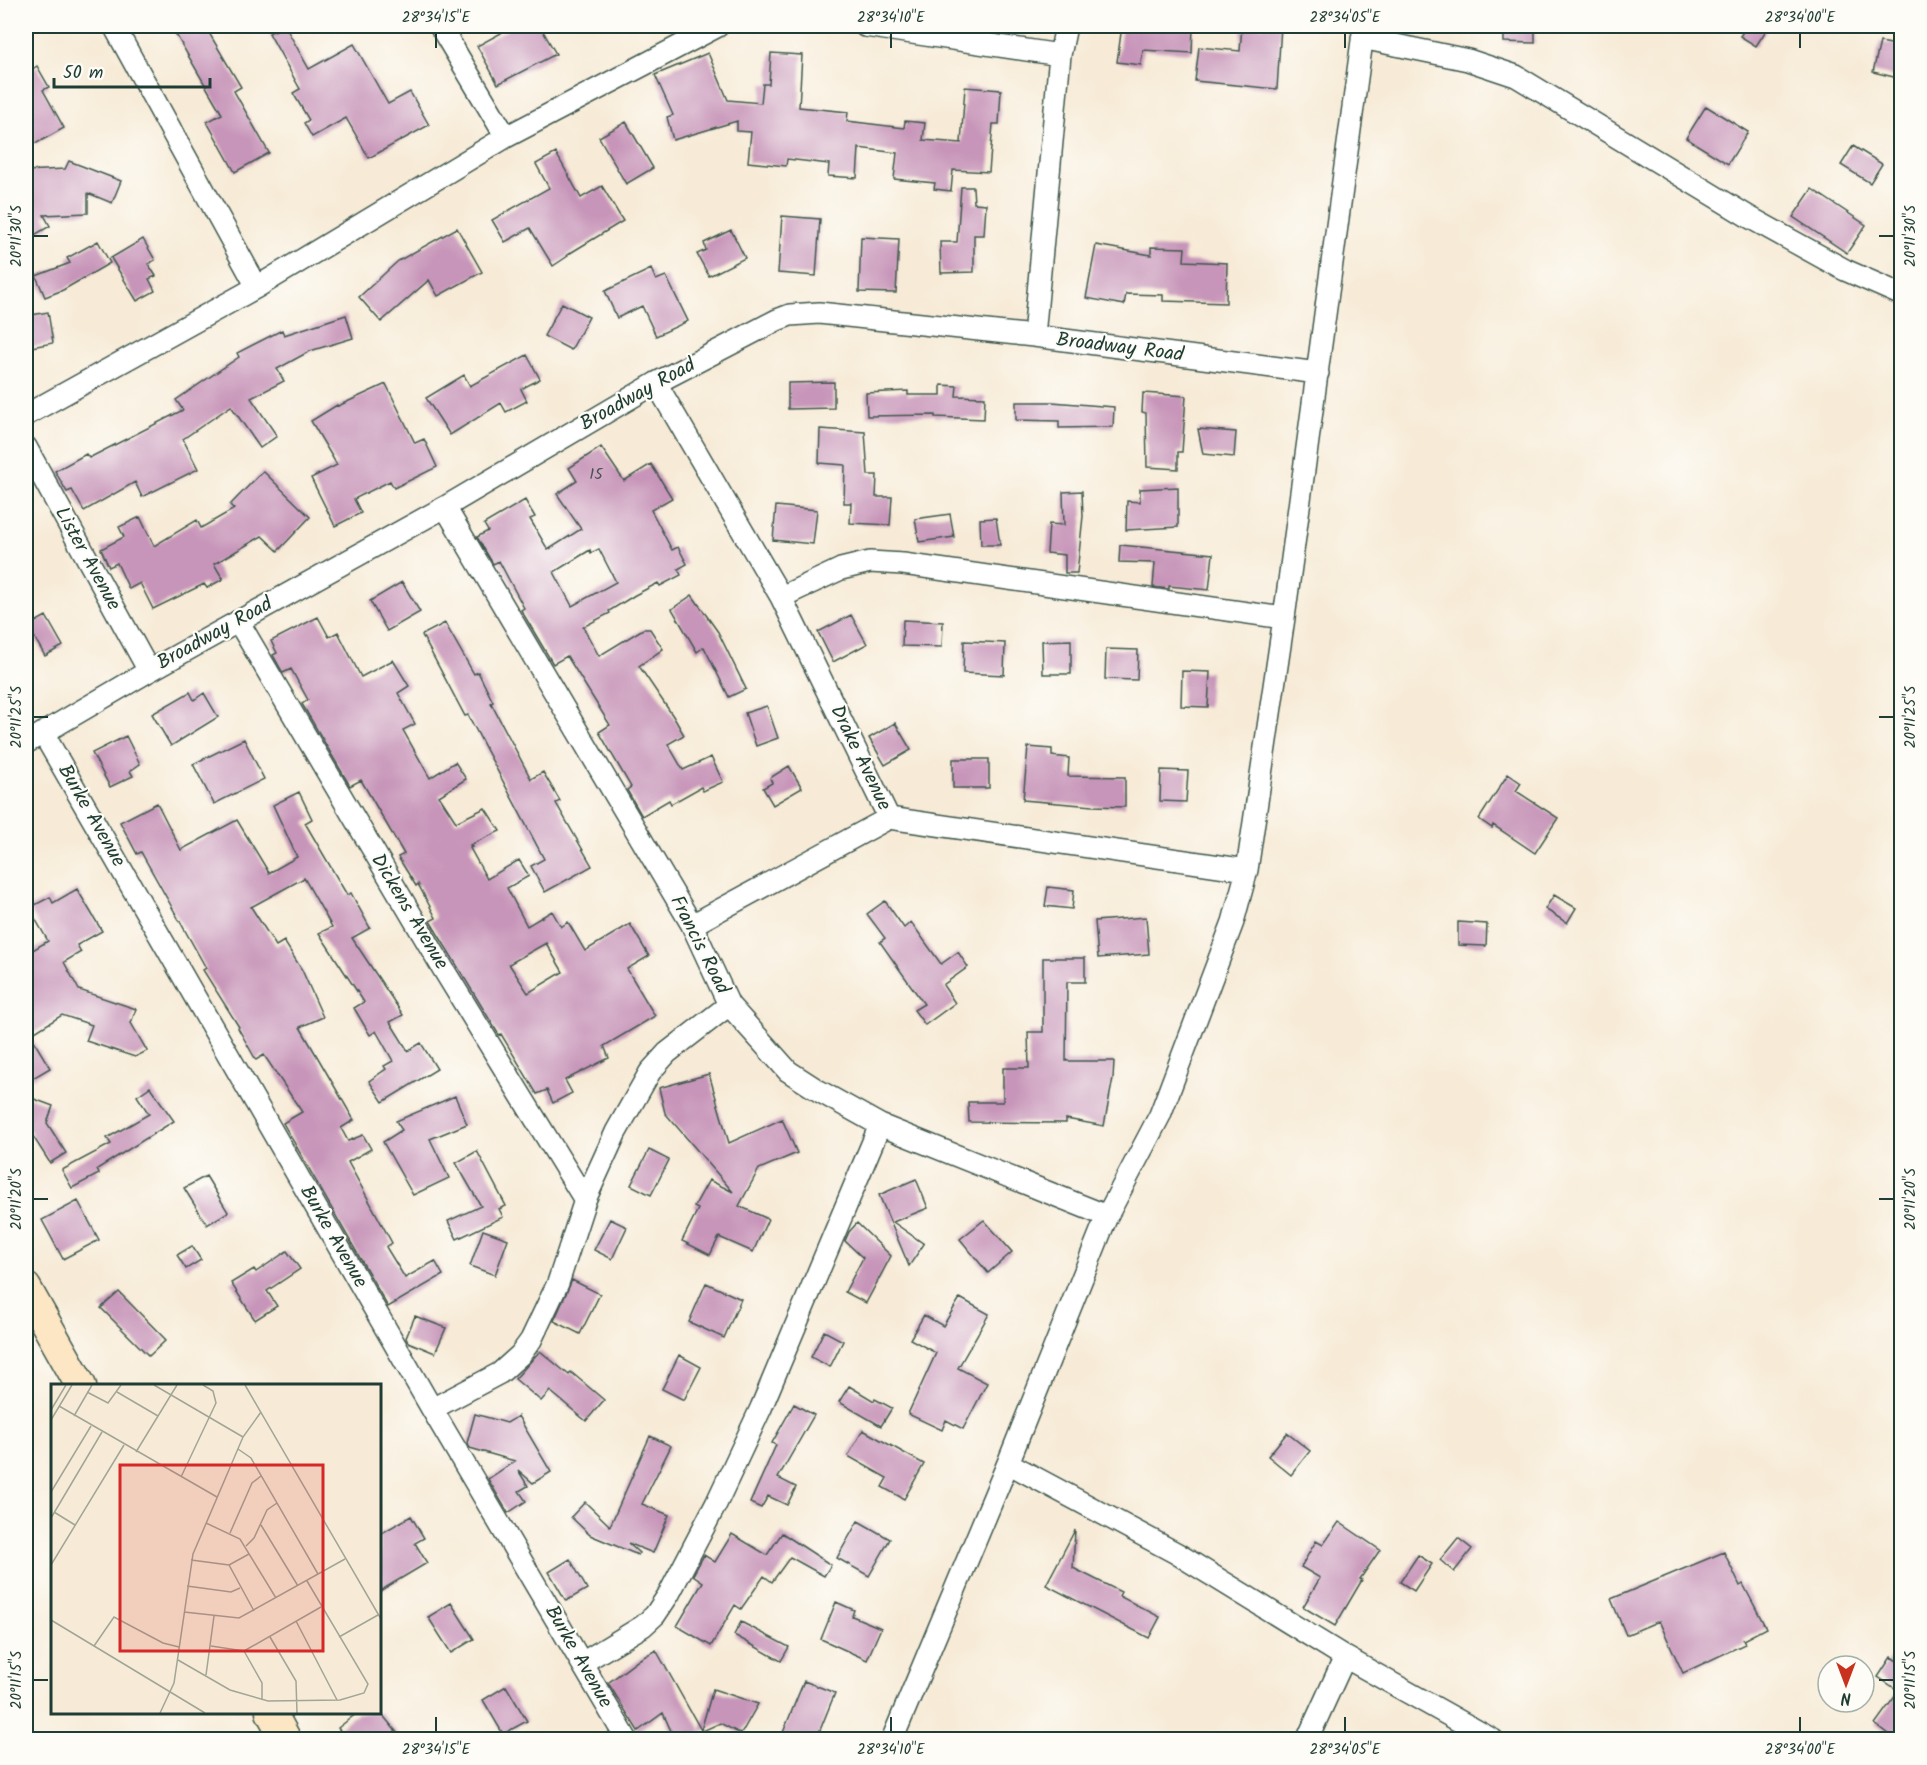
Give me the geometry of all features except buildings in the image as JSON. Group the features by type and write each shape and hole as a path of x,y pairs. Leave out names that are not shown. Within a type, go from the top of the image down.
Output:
{"street":[{"path":"114,26 257,287"},
{"path":"440,26 506,137"},
{"path":"26,415 257,287 506,137 718,26"},
{"path":"865,26 1060,56"},
{"path":"1034,336 1060,56 1066,26"},
{"path":"892,1740 1008,1463 1107,1216 1160,1115 1229,932 1247,870 1318,374 1363,32 1468,60 1515,76 1749,217 1845,270 1902,295"},
{"name":"Broadway Road","path":"34,738 149,671 445,507 656,383 790,315 804,313 1034,336 1318,374"},
{"name":"Drake Avenue","path":"656,383 780,597 889,818 1247,870"},
{"name":"Lister Avenue","path":"26,447 149,671"},
{"name":"Francis Road","path":"445,507 692,925 729,1005 788,1071 880,1125 1107,1216"},
{"path":"780,597 841,569 870,562 903,564 1284,618"},
{"name":"Dickens Avenue","path":"238,621 445,972 585,1200"},
{"name":"Burke Avenue","path":"34,738 627,1740"},
{"path":"692,925 889,818"},
{"path":"432,1409 500,1373 520,1355 531,1340 558,1283 585,1200 616,1132 650,1072 667,1053 729,1005"},
{"path":"582,1663 643,1626 656,1615 669,1594 716,1504 760,1408 880,1125"},
{"path":"26,1288 80,1384"},
{"path":"1008,1463 1176,1553 1345,1657 1493,1740"},
{"path":"1307,1740 1345,1657"},
{"path":"272,1714 286,1740"}]}
